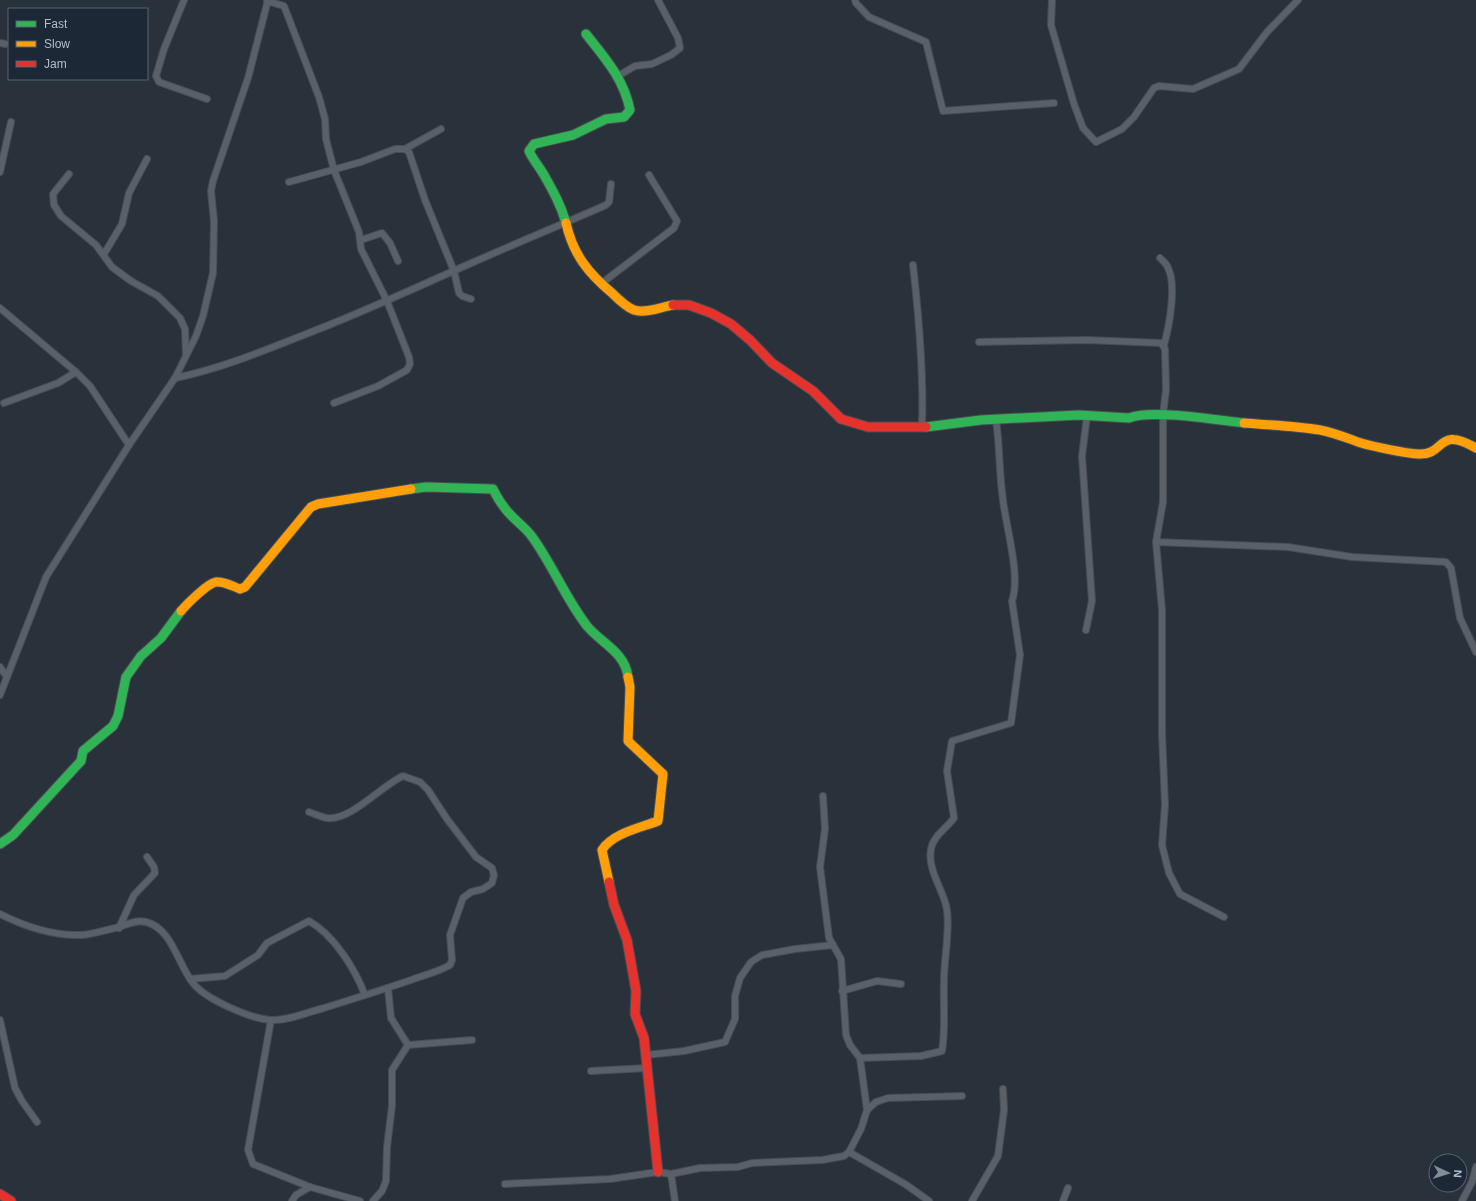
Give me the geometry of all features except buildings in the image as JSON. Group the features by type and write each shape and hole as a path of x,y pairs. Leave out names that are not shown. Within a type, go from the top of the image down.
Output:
{"main road":[{"path":"586,34 618,76 628,96 630,110 624,117 606,119 573,135 554,138 534,144 529,151 532,159 543,173 561,205 569,237 587,269 592,276 602,283 618,299 634,310 643,311 672,305 689,305 711,313 731,324 750,340 772,363 813,391 841,419 853,424 868,427 945,426 996,420 1087,416 1128,418 1143,413 1319,430 1346,436 1362,443 1419,454 1431,453 1442,442 1453,438 1468,442 1476,448"},
{"path":"0,844 13,835 81,761 83,752 113,726 118,716 126,676 140,656 161,638 186,604 214,582 224,582 240,589 245,587 311,507 339,500 426,487 493,489 504,508 523,525 534,539 562,588 588,627 612,647 623,664 628,674 630,687 627,735 628,741 663,774 662,805 658,820 615,838 605,844 602,850 614,905 627,940 636,991 635,1014 644,1038 658,1172"},
{"path":"0,1194 11,1201"}],"street":[{"path":"184,0 164,49 156,76 159,82 207,99"},
{"path":"618,76 635,66 652,64 671,55 680,48 678,38 658,0"},
{"path":"855,0 869,17 926,42 943,111 1054,103"},
{"path":"1052,0 1051,25 1074,104 1083,128 1096,142 1122,129 1134,117 1154,88 1159,86 1192,89 1239,69 1272,26 1298,0"},
{"path":"0,695 46,577 129,445 175,378 186,357 203,316 213,273 214,221 211,197 213,181 248,78 268,1 284,6 313,78 325,119 326,139 334,170 361,240 361,249 387,302 409,357 410,364 408,370 378,386 334,403"},
{"path":"0,172 11,122"},
{"path":"289,182 361,162 395,149 404,149 441,129"},
{"path":"404,149 409,152 425,200 454,271 459,293 462,296 471,299"},
{"path":"104,254 122,224 129,193 147,159"},
{"path":"69,174 53,194 54,205 61,216 96,245 112,267 131,281 158,296 180,318 186,329 186,357"},
{"path":"602,283 674,228 677,221 649,175"},
{"path":"175,378 207,371 236,361 387,302 454,271 606,205 609,202 611,184"},
{"path":"361,240 382,233 390,243 398,260"},
{"path":"1160,258 1168,268 1171,282 1171,309 1164,345 1166,390 1163,414 1163,502 1156,542 1162,610 1162,733 1165,805 1162,845 1169,873 1180,894 1224,917"},
{"path":"913,265 919,322 923,399 922,426"},
{"path":"0,308 76,372 90,386 129,445"},
{"path":"979,342 1087,340 1161,343 1164,345"},
{"path":"4,403 58,383 76,372"},
{"path":"1086,630 1092,602 1082,456 1087,416"},
{"path":"860,1058 921,1056 942,1050 945,1031 944,982 947,910 936,883 930,857 934,839 954,818 947,772 952,741 1011,723 1020,655 1012,601 1015,594 1012,550 1002,499 1000,447 996,420"},
{"path":"1156,542 1288,547 1352,557 1446,562 1451,568 1460,618 1476,652"},
{"path":"0,667 7,677"},
{"path":"0,914 23,926 48,932 82,935 119,928 135,921 146,922 155,926 170,941 193,984 214,998 251,1016 271,1020 288,1018 365,995 450,966 452,960 450,935 463,898 471,892 484,889 492,883 494,875 492,868 476,857 447,819 428,790 420,782 411,777 403,776 394,779 363,805 344,814 328,818 309,812"},
{"path":"505,1184 610,1179 658,1172 671,1174 700,1168 738,1167 769,1162 836,1158 844,1156 849,1152 861,1129 867,1110 860,1058 850,1045 846,1035 841,959 829,938 820,867 825,829 823,796"},
{"path":"119,928 134,895 155,873 154,867 147,857"},
{"path":"190,979 225,976 258,955 267,943 309,921 315,924 335,945 350,965 365,995"},
{"path":"646,1055 684,1051 725,1042 735,1020 735,996 740,978 751,962 762,955 833,945"},
{"path":"842,991 877,981 901,984"},
{"path":"388,988 391,1018 408,1045"},
{"path":"0,1020 15,1088 37,1122"},
{"path":"271,1020 248,1150 253,1164 310,1187 360,1201"},
{"path":"408,1045 472,1040"},
{"path":"373,1201 382,1192 386,1181 387,1147 392,1106 392,1070 408,1045"},
{"path":"591,1071 647,1068"},
{"path":"972,1201 998,1156 1004,1110 1004,1089"},
{"path":"867,1110 884,1098 962,1096"},
{"path":"849,1152 905,1184 928,1201"},
{"path":"1462,1201 1472,1182 1476,1167"},
{"path":"671,1174 675,1201"},
{"path":"292,1201 296,1195 310,1187"},
{"path":"1063,1201 1068,1188"}],"traffic: fast":[{"path":"566,223 554,192 529,151 534,144 573,135 606,119 624,117 630,110 623,88 613,69 586,34"},
{"path":"926,427 981,420 1079,415 1129,418 1139,416 1168,415 1244,423"},
{"path":"411,489 426,487 493,489 507,511 533,538 579,616 587,626 617,654 626,668 628,677"},
{"path":"0,844 13,835 81,761 83,751 113,726 118,716 126,677 141,656 161,638 181,611"}],"traffic: slow":[{"path":"566,223 573,244 583,262 596,278 625,305 638,311 653,310 673,305"},
{"path":"1244,423 1320,430 1367,445 1418,454 1433,451 1447,440 1463,442 1476,448"},
{"path":"181,611 198,594 212,583 222,582 240,589 245,587 311,507 318,504 411,489"},
{"path":"609,882 602,850 607,844 620,835 658,821 663,774 628,741 630,687 628,677"}],"traffic: jam":[{"path":"673,305 689,305 711,313 731,324 750,340 772,363 813,391 841,419 868,427 926,427"},
{"path":"609,882 614,905 627,940 636,991 635,1014 644,1038 658,1172"},
{"path":"0,1194 11,1201"}]}
